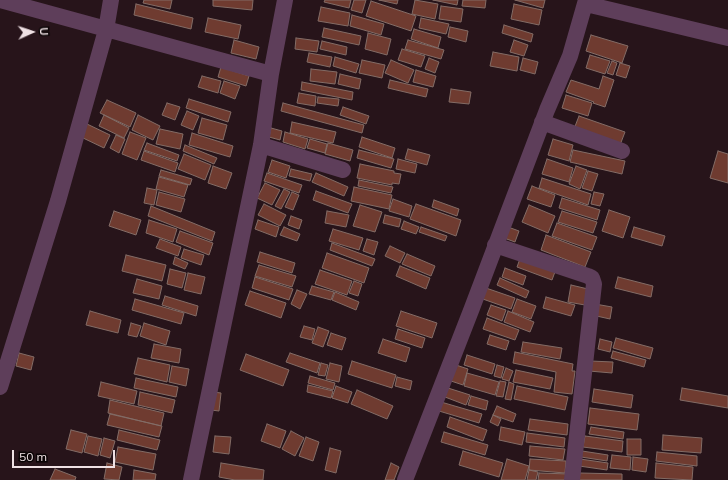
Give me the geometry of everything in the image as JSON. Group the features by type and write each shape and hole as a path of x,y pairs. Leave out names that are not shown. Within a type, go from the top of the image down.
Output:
{"street":[{"path":"0,0 271,74"},
{"path":"0,387 58,201 106,30 111,0"},
{"path":"191,480 261,145 271,74 285,0"},
{"path":"405,480 542,122 570,56 586,2 728,38"},
{"path":"542,122 622,151"},
{"path":"261,145 343,170"},
{"path":"495,245 588,276 592,278 594,284 572,480"}],"building":[{"path":"144,0 172,0 170,9 143,3"},
{"path":"213,0 253,0 252,10 213,6"},
{"path":"325,0 351,0 349,8 324,2"},
{"path":"354,0 366,0 362,13 351,10"},
{"path":"379,0 398,0 397,4"},
{"path":"415,0 438,4 435,19 412,14"},
{"path":"433,0 458,0 457,5"},
{"path":"463,0 486,0 485,8 462,6"},
{"path":"515,0 545,0 543,8"},
{"path":"371,1 416,16 411,31 366,16"},
{"path":"136,4 193,18 191,29 134,15"},
{"path":"514,4 542,10 539,25 511,19"},
{"path":"441,6 463,9 461,22 439,19"},
{"path":"321,7 350,13 348,26 318,21"},
{"path":"352,15 384,24 381,35 350,26"},
{"path":"208,18 241,25 238,39 205,32"},
{"path":"421,18 449,24 446,34 419,28"},
{"path":"504,25 533,34 531,42 502,33"},
{"path":"450,27 468,31 466,42 448,37"},
{"path":"324,28 361,36 359,45 322,37"},
{"path":"414,29 441,37 438,48 411,39"},
{"path":"368,33 391,39 387,55 365,49"},
{"path":"591,35 628,46 622,63 586,51"},
{"path":"296,38 319,41 317,52 295,49"},
{"path":"234,40 259,47 256,59 231,53"},
{"path":"408,40 444,50 441,59 405,49"},
{"path":"514,40 528,45 524,56 510,52"},
{"path":"322,41 347,47 346,55 320,49"},
{"path":"402,49 425,56 421,67 398,60"},
{"path":"493,52 519,57 517,71 490,66"},
{"path":"309,53 332,57 330,67 307,62"},
{"path":"590,55 610,61 605,74 586,68"},
{"path":"335,57 359,64 356,73 333,66"},
{"path":"429,58 439,62 435,73 425,69"},
{"path":"523,58 538,62 535,74 520,70"},
{"path":"362,60 385,65 382,78 359,73"},
{"path":"391,60 414,70 408,83 385,73"},
{"path":"612,61 617,63 613,75 607,73"},
{"path":"620,63 630,66 626,78 616,75"},
{"path":"221,67 249,76 246,86 218,77"},
{"path":"311,69 337,72 335,84 310,81"},
{"path":"416,70 436,76 433,87 413,82"},
{"path":"340,74 361,79 359,89 338,84"},
{"path":"202,76 221,81 218,93 198,87"},
{"path":"603,76 614,80 605,107 566,92 571,80 599,89"},
{"path":"390,80 428,89 426,97 388,88"},
{"path":"224,81 240,86 235,99 220,93"},
{"path":"302,82 353,92 352,100 301,90"},
{"path":"451,89 471,92 469,104 449,102"},
{"path":"299,93 316,96 315,106 297,103"},
{"path":"566,95 592,103 588,116 562,108"},
{"path":"318,97 339,99 338,106 317,103"},
{"path":"189,99 231,112 228,122 186,108"},
{"path":"107,100 136,113 130,127 100,113"},
{"path":"167,103 180,107 175,120 162,115"},
{"path":"283,103 364,125 362,133 281,111"},
{"path":"343,107 369,116 366,124 340,115"},
{"path":"187,111 199,116 193,130 181,125"},
{"path":"104,115 129,128 124,138 99,126"},
{"path":"138,115 160,126 153,140 132,130"},
{"path":"579,116 625,132 620,145 574,129"},
{"path":"202,118 227,125 223,140 198,133"},
{"path":"292,122 336,132 333,143 290,133"},
{"path":"87,124 110,135 104,148 81,137"},
{"path":"271,128 282,131 280,140 269,137"},
{"path":"160,129 183,134 180,149 156,144"},
{"path":"130,132 146,138 137,160 122,154"},
{"path":"285,132 308,139 305,149 283,142"},
{"path":"192,133 233,146 230,157 189,145"},
{"path":"116,135 125,139 119,153 110,148"},
{"path":"362,137 395,148 392,158 359,147"},
{"path":"310,139 327,144 325,153 307,148"},
{"path":"553,139 573,145 569,161 548,155"},
{"path":"147,143 179,155 177,161 144,150"},
{"path":"328,143 353,150 350,161 325,154"},
{"path":"185,145 217,158 214,164 183,151"},
{"path":"408,149 430,155 427,165 405,159"},
{"path":"359,150 394,159 391,168 357,158"},
{"path":"573,150 625,161 622,174 570,162"},
{"path":"144,151 178,163 175,172 141,160"},
{"path":"718,151 728,154 728,183 710,178"},
{"path":"184,154 211,165 205,180 178,169"},
{"path":"398,159 417,164 415,173 396,169"},
{"path":"547,159 573,168 569,182 542,174"},
{"path":"272,160 290,166 286,178 268,172"},
{"path":"360,164 394,171 394,173 401,174 399,184 392,183 392,185 357,178"},
{"path":"213,166 232,173 226,189 208,183"},
{"path":"576,166 587,170 580,189 569,184"},
{"path":"291,169 312,174 310,181 289,176"},
{"path":"161,170 192,179 190,185 159,176"},
{"path":"588,171 598,174 592,191 582,188"},
{"path":"267,173 302,185 299,193 264,181"},
{"path":"316,173 348,187 344,196 312,182"},
{"path":"159,177 188,185 184,197 156,189"},
{"path":"542,178 591,194 588,205 539,188"},
{"path":"359,180 393,187 391,193 358,186"},
{"path":"265,183 280,190 272,205 257,198"},
{"path":"532,186 555,195 551,207 527,199"},
{"path":"354,187 392,195 389,209 351,201"},
{"path":"147,188 157,190 154,205 144,203"},
{"path":"284,189 290,192 281,209 275,206"},
{"path":"316,191 352,204 348,213 313,200"},
{"path":"159,192 185,199 181,212 156,205"},
{"path":"292,192 299,195 293,210 285,207"},
{"path":"594,192 604,194 600,206 591,204"},
{"path":"562,198 600,210 597,220 559,208"},
{"path":"393,199 412,206 409,217 389,211"},
{"path":"434,200 459,209 457,216 432,207"},
{"path":"264,204 286,215 280,226 258,215"},
{"path":"416,204 461,220 456,236 410,219"},
{"path":"360,205 382,212 375,232 353,226"},
{"path":"529,205 555,216 548,233 522,222"},
{"path":"151,206 215,232 212,241 148,216"},
{"path":"609,210 630,217 623,238 602,231"},
{"path":"114,211 141,220 136,235 109,226"},
{"path":"327,211 349,215 346,227 325,223"},
{"path":"562,211 597,222 593,233 558,222"},
{"path":"385,215 401,219 399,227 383,223"},
{"path":"291,216 302,220 299,229 288,225"},
{"path":"149,220 177,229 173,242 146,233"},
{"path":"258,220 279,227 276,237 255,229"},
{"path":"404,221 419,227 416,234 401,229"},
{"path":"557,223 597,237 592,250 552,236"},
{"path":"284,227 300,234 297,241 280,235"},
{"path":"421,227 447,236 445,241 419,232"},
{"path":"508,227 519,231 515,242 504,238"},
{"path":"634,227 665,236 662,246 631,237"},
{"path":"333,229 363,238 359,250 329,241"},
{"path":"180,231 213,243 209,255 176,242"},
{"path":"546,235 591,252 585,267 541,250"},
{"path":"160,239 181,247 178,256 156,248"},
{"path":"367,239 378,242 374,255 363,251"},
{"path":"332,243 375,259 372,266 330,250"},
{"path":"390,246 405,253 400,263 385,256"},
{"path":"184,249 204,255 201,265 181,258"},
{"path":"260,252 295,263 292,273 257,262"},
{"path":"327,253 369,268 364,283 322,268"},
{"path":"407,254 435,266 431,276 402,264"},
{"path":"126,255 166,265 162,281 122,271"},
{"path":"521,256 556,269 552,280 517,267"},
{"path":"175,257 188,263 185,269 173,264"},
{"path":"259,265 296,276 292,287 255,276"},
{"path":"400,266 430,278 426,289 396,276"},
{"path":"505,268 526,276 523,285 502,277"},
{"path":"170,269 186,273 182,288 167,284"},
{"path":"320,270 352,281 347,295 315,284"},
{"path":"188,273 205,277 201,294 184,290"},
{"path":"255,277 293,289 289,300 252,288"},
{"path":"618,277 653,286 651,297 615,288"},
{"path":"500,278 529,291 526,298 497,285"},
{"path":"137,279 162,286 159,299 133,293"},
{"path":"354,281 362,284 358,296 349,293"},
{"path":"571,285 588,289 585,305 568,302"},
{"path":"312,286 334,292 331,300 309,294"},
{"path":"483,287 515,298 511,309 480,298"},
{"path":"297,290 307,294 300,309 291,304"},
{"path":"250,291 286,303 281,318 245,305"},
{"path":"335,292 359,302 356,310 332,300"},
{"path":"165,296 198,306 196,316 162,305"},
{"path":"546,297 575,305 571,316 543,308"},
{"path":"135,299 184,313 181,324 132,310"},
{"path":"517,299 536,306 531,319 512,312"},
{"path":"595,304 612,307 610,319 592,315"},
{"path":"491,305 506,310 502,321 487,315"},
{"path":"90,311 121,320 118,333 86,325"},
{"path":"401,311 437,323 432,338 396,326"},
{"path":"508,311 534,322 530,332 504,322"},
{"path":"487,318 519,330 515,340 483,329"},
{"path":"131,323 141,326 137,337 128,335"},
{"path":"144,323 170,331 166,345 140,336"},
{"path":"304,326 315,329 312,340 300,337"},
{"path":"318,327 329,331 323,347 312,343"},
{"path":"398,329 425,338 422,348 395,339"},
{"path":"331,333 346,338 342,350 327,345"},
{"path":"490,335 509,341 506,350 487,344"},
{"path":"616,338 653,348 650,359 613,348"},
{"path":"383,339 410,348 406,362 378,353"},
{"path":"600,339 612,342 610,352 598,349"},
{"path":"523,342 562,348 560,359 521,352"},
{"path":"154,344 181,349 179,363 151,358"},
{"path":"613,351 646,360 644,367 611,358"},
{"path":"515,352 573,364 572,371 575,371 572,394 554,392 556,372 513,363"},
{"path":"19,353 34,357 31,370 16,366"},
{"path":"290,353 320,363 317,373 286,362"},
{"path":"246,354 289,370 283,386 240,370"},
{"path":"467,355 495,364 492,374 464,365"},
{"path":"138,358 170,365 167,382 134,374"},
{"path":"352,361 396,375 392,388 348,374"},
{"path":"590,361 613,362 612,373 589,371"},
{"path":"321,363 328,365 325,376 318,375"},
{"path":"330,363 342,366 339,382 326,379"},
{"path":"456,365 468,369 463,385 451,381"},
{"path":"497,365 504,367 501,378 494,376"},
{"path":"172,366 189,369 186,386 169,382"},
{"path":"506,368 513,371 509,381 502,379"},
{"path":"516,370 553,378 550,389 513,382"},
{"path":"467,373 499,382 495,395 464,386"},
{"path":"310,376 335,383 333,390 308,383"},
{"path":"397,377 412,381 410,390 395,386"},
{"path":"136,378 178,387 176,397 134,388"},
{"path":"500,381 506,382 503,397 496,396"},
{"path":"101,382 137,391 134,404 98,396"},
{"path":"509,382 514,384 511,400 505,399"},
{"path":"308,385 333,391 331,398 307,392"},
{"path":"336,386 352,392 348,403 332,398"},
{"path":"517,386 568,397 565,410 514,399"},
{"path":"448,388 470,395 466,405 445,397"},
{"path":"682,388 728,396 728,408 680,400"},
{"path":"594,389 633,395 631,408 592,402"},
{"path":"357,390 393,406 387,419 351,404"},
{"path":"140,392 175,400 172,413 138,405"},
{"path":"213,392 221,393 219,411 211,410"},
{"path":"471,396 488,401 486,410 468,405"},
{"path":"110,400 164,413 161,426 108,413"},
{"path":"441,402 482,414 479,423 439,411"},
{"path":"497,406 516,414 513,422 493,415"},
{"path":"590,408 639,414 637,430 588,424"},
{"path":"110,414 162,426 159,437 107,425"},
{"path":"493,415 501,419 498,426 490,422"},
{"path":"450,417 487,430 483,441 447,427"},
{"path":"530,419 568,424 567,435 528,430"},
{"path":"267,424 286,431 280,448 261,441"},
{"path":"501,427 525,432 522,445 499,440"},
{"path":"591,427 624,432 623,439 589,434"},
{"path":"71,430 87,434 82,453 66,449"},
{"path":"119,430 160,440 157,450 117,440"},
{"path":"291,431 304,438 295,456 282,449"},
{"path":"444,432 488,445 485,455 441,442"},
{"path":"527,433 565,438 564,447 526,442"},
{"path":"663,435 702,438 701,453 662,450"},
{"path":"88,436 102,439 98,456 84,452"},
{"path":"215,436 231,437 229,454 213,452"},
{"path":"585,436 623,441 622,452 583,447"},
{"path":"306,437 319,442 313,461 299,456"},
{"path":"104,438 115,441 110,458 100,455"},
{"path":"627,439 641,439 641,455 627,455"},
{"path":"530,446 565,449 563,460 529,456"},
{"path":"118,447 156,454 153,470 115,462"},
{"path":"330,448 341,451 336,473 325,470"},
{"path":"463,451 503,463 499,477 459,465"},
{"path":"582,451 608,455 607,461 581,457"},
{"path":"657,452 697,456 697,466 656,461"},
{"path":"612,455 631,457 630,470 610,468"},
{"path":"633,457 648,459 646,472 632,470"},
{"path":"507,459 529,466 525,480 501,480"},
{"path":"530,459 566,461 565,473 529,470"},
{"path":"580,459 608,463 607,470 579,466"},
{"path":"107,463 122,467 119,480 104,479"},
{"path":"221,463 264,470 263,480 235,480 219,477"},
{"path":"391,463 399,467 394,480 385,480"},
{"path":"656,463 693,467 692,480 655,478"},
{"path":"55,469 76,477 75,480 50,480"},
{"path":"134,470 156,474 155,480 133,480"},
{"path":"529,470 538,472 536,480 527,480"},
{"path":"539,473 569,474 569,480 538,480"},
{"path":"580,473 622,474 622,480 579,480"}]}
